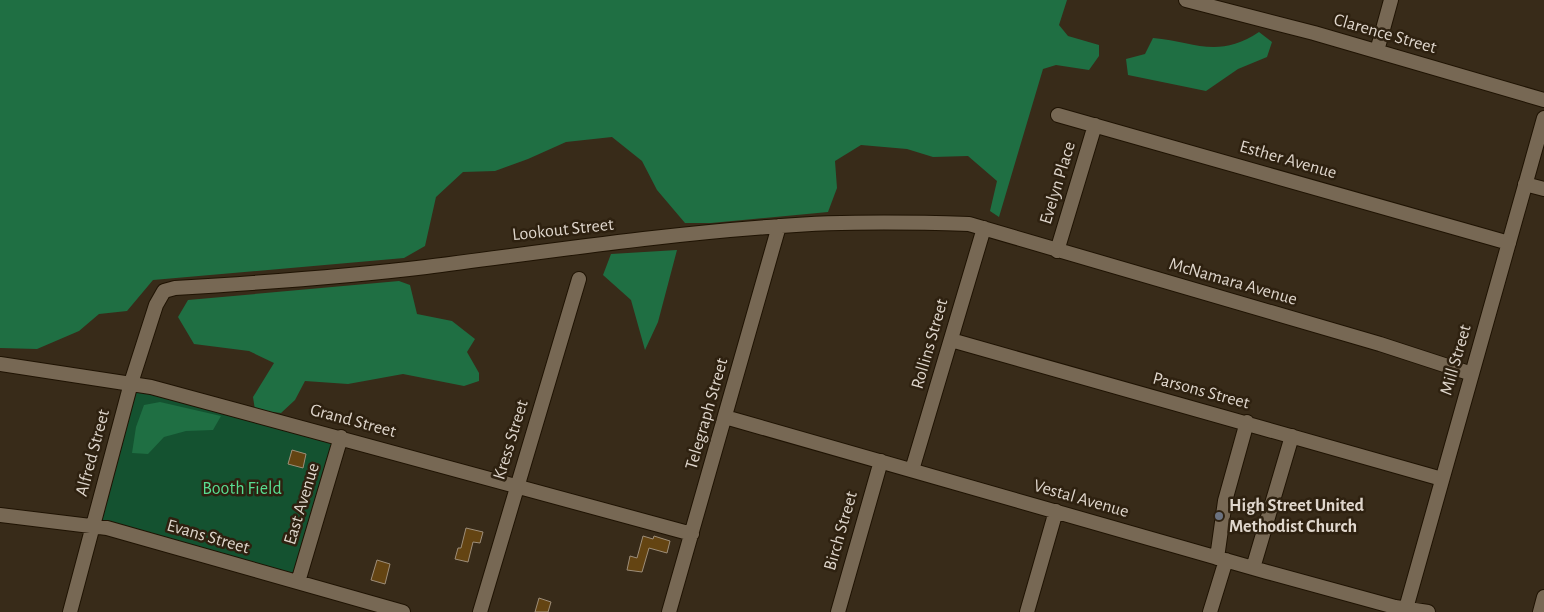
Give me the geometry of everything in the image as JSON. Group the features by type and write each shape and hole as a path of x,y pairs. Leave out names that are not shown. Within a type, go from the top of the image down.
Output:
{"street":[{"name":"Clarence Street","path":"1186,0 1377,51 1544,100"},
{"path":"1377,51 1391,0"},
{"name":"Esther Avenue","path":"1058,115 1509,243"},
{"name":"Mill Street","path":"1405,611 1544,118"},
{"name":"Evelyn Place","path":"1057,251 1095,126"},
{"path":"1525,184 1544,189"},
{"name":"Lookout Street","path":"156,304 164,291 175,288 296,280 408,269 525,253 779,226 901,222 969,224 984,228"},
{"name":"Telegraph Street","path":"669,612 779,226"},
{"name":"McNamara Avenue","path":"984,228 1057,251 1380,344 1472,374"},
{"name":"Rollins Street","path":"912,470 984,228"},
{"name":"Kress Street","path":"480,612 579,278"},
{"name":"Alfred Street","path":"70,612 131,383 156,304"},
{"name":"Parsons Street","path":"951,340 1145,396 1247,422 1442,479"},
{"name":"Grand Street","path":"0,364 131,383 341,437 692,534"},
{"name":"Vestal Avenue","path":"725,417 1405,611 1428,612"},
{"path":"1210,612 1222,559 1225,501 1247,422"},
{"path":"1253,568 1292,436"},
{"name":"East Avenue","path":"298,582 341,437"},
{"name":"Birch Street","path":"838,612 881,461"},
{"path":"1027,612 1056,511"},
{"name":"Evans Street","path":"0,515 93,526 403,612"},
{"path":"1540,612 1544,597"}],"green space":[{"path":"0,0 1067,0 1059,25 1068,36 1099,45 1099,56 1089,70 1056,65 1043,69 999,217 990,211 997,181 968,156 933,157 907,149 861,145 835,161 837,188 828,212 711,223 685,223 657,190 642,161 612,137 566,142 495,171 463,172 436,197 425,246 404,258 153,280 127,311 99,314 79,331 37,349 0,348"},
{"path":"1259,32 1272,42 1267,57 1238,69 1206,91 1128,75 1126,59 1145,54 1153,38 1206,47 1219,47 1231,45"},
{"path":"677,250 658,322 645,350 631,300 603,275 611,254"},
{"path":"399,281 410,285 417,314 452,321 475,339 467,352 479,373 479,381 464,386 403,374 348,384 305,381 295,400 281,413 255,410 253,397 274,363 249,351 194,344 178,317 188,300"},
{"name":"Booth Field","path":"135,387 336,440 295,578 98,521"},
{"path":"160,402 221,416 213,430 186,431 164,437 148,454 132,453 136,427 144,405"}],"building":[{"path":"292,450 306,454 303,468 288,464"},
{"path":"466,528 483,532 480,543 473,542 468,562 455,559 458,548 461,548"},
{"path":"643,536 653,539 654,536 670,541 667,553 649,548 642,572 627,570 630,556 637,558"},
{"path":"377,560 390,564 385,584 371,580"},
{"path":"539,598 551,602 548,612 535,612"}],"place":[{"name":"High Street United Methodist Church","path":"1219,516"}]}
